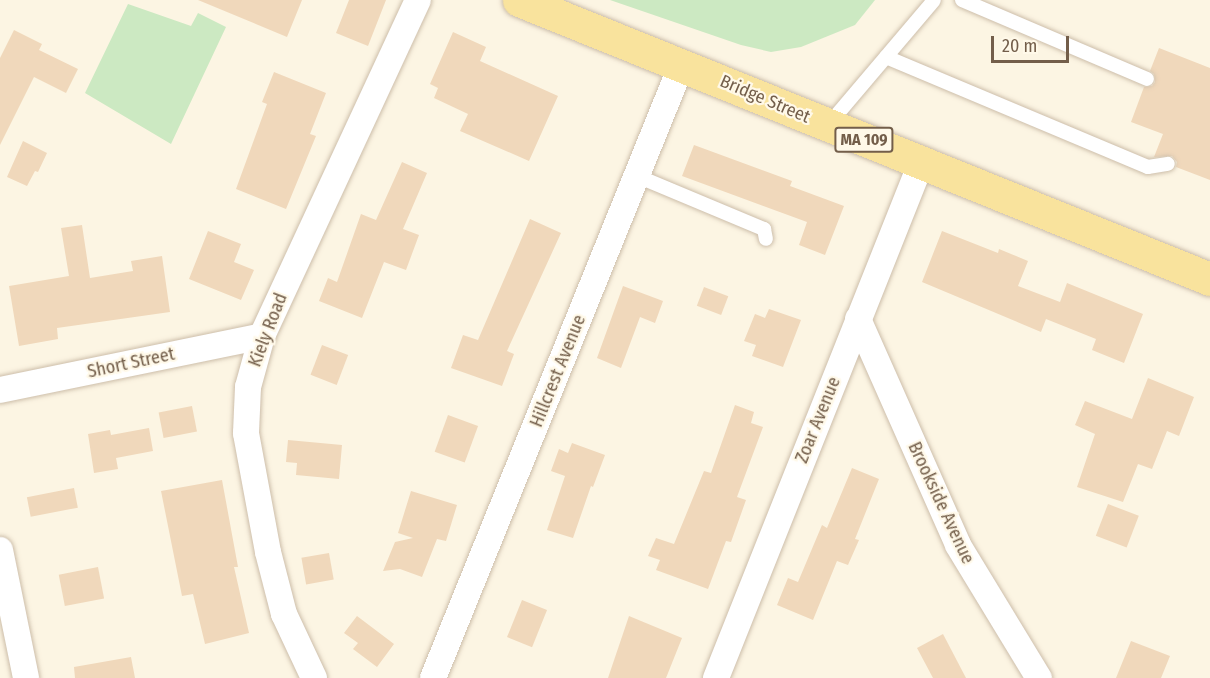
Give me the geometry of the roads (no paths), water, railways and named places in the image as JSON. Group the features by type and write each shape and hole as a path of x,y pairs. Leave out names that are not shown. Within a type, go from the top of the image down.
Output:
{"main road":[{"name":"Bridge Street","path":"519,0 1210,279"}],"street":[{"name":"Kiely Road","path":"314,678 284,614 268,552 246,433 248,387 262,336 418,0"},
{"name":"Hillcrest Avenue","path":"433,678 682,64"},
{"name":"Zoar Avenue","path":"716,678 921,163"},
{"name":"Brookside Avenue","path":"858,319 958,545 1039,678"},
{"name":"Short Street","path":"0,390 262,336"},
{"path":"0,550 26,678"}],"lane":[{"path":"828,126 934,0"},
{"path":"962,0 1147,79"},
{"path":"886,57 1148,167 1168,164"},
{"path":"637,176 764,229 766,239"}]}
